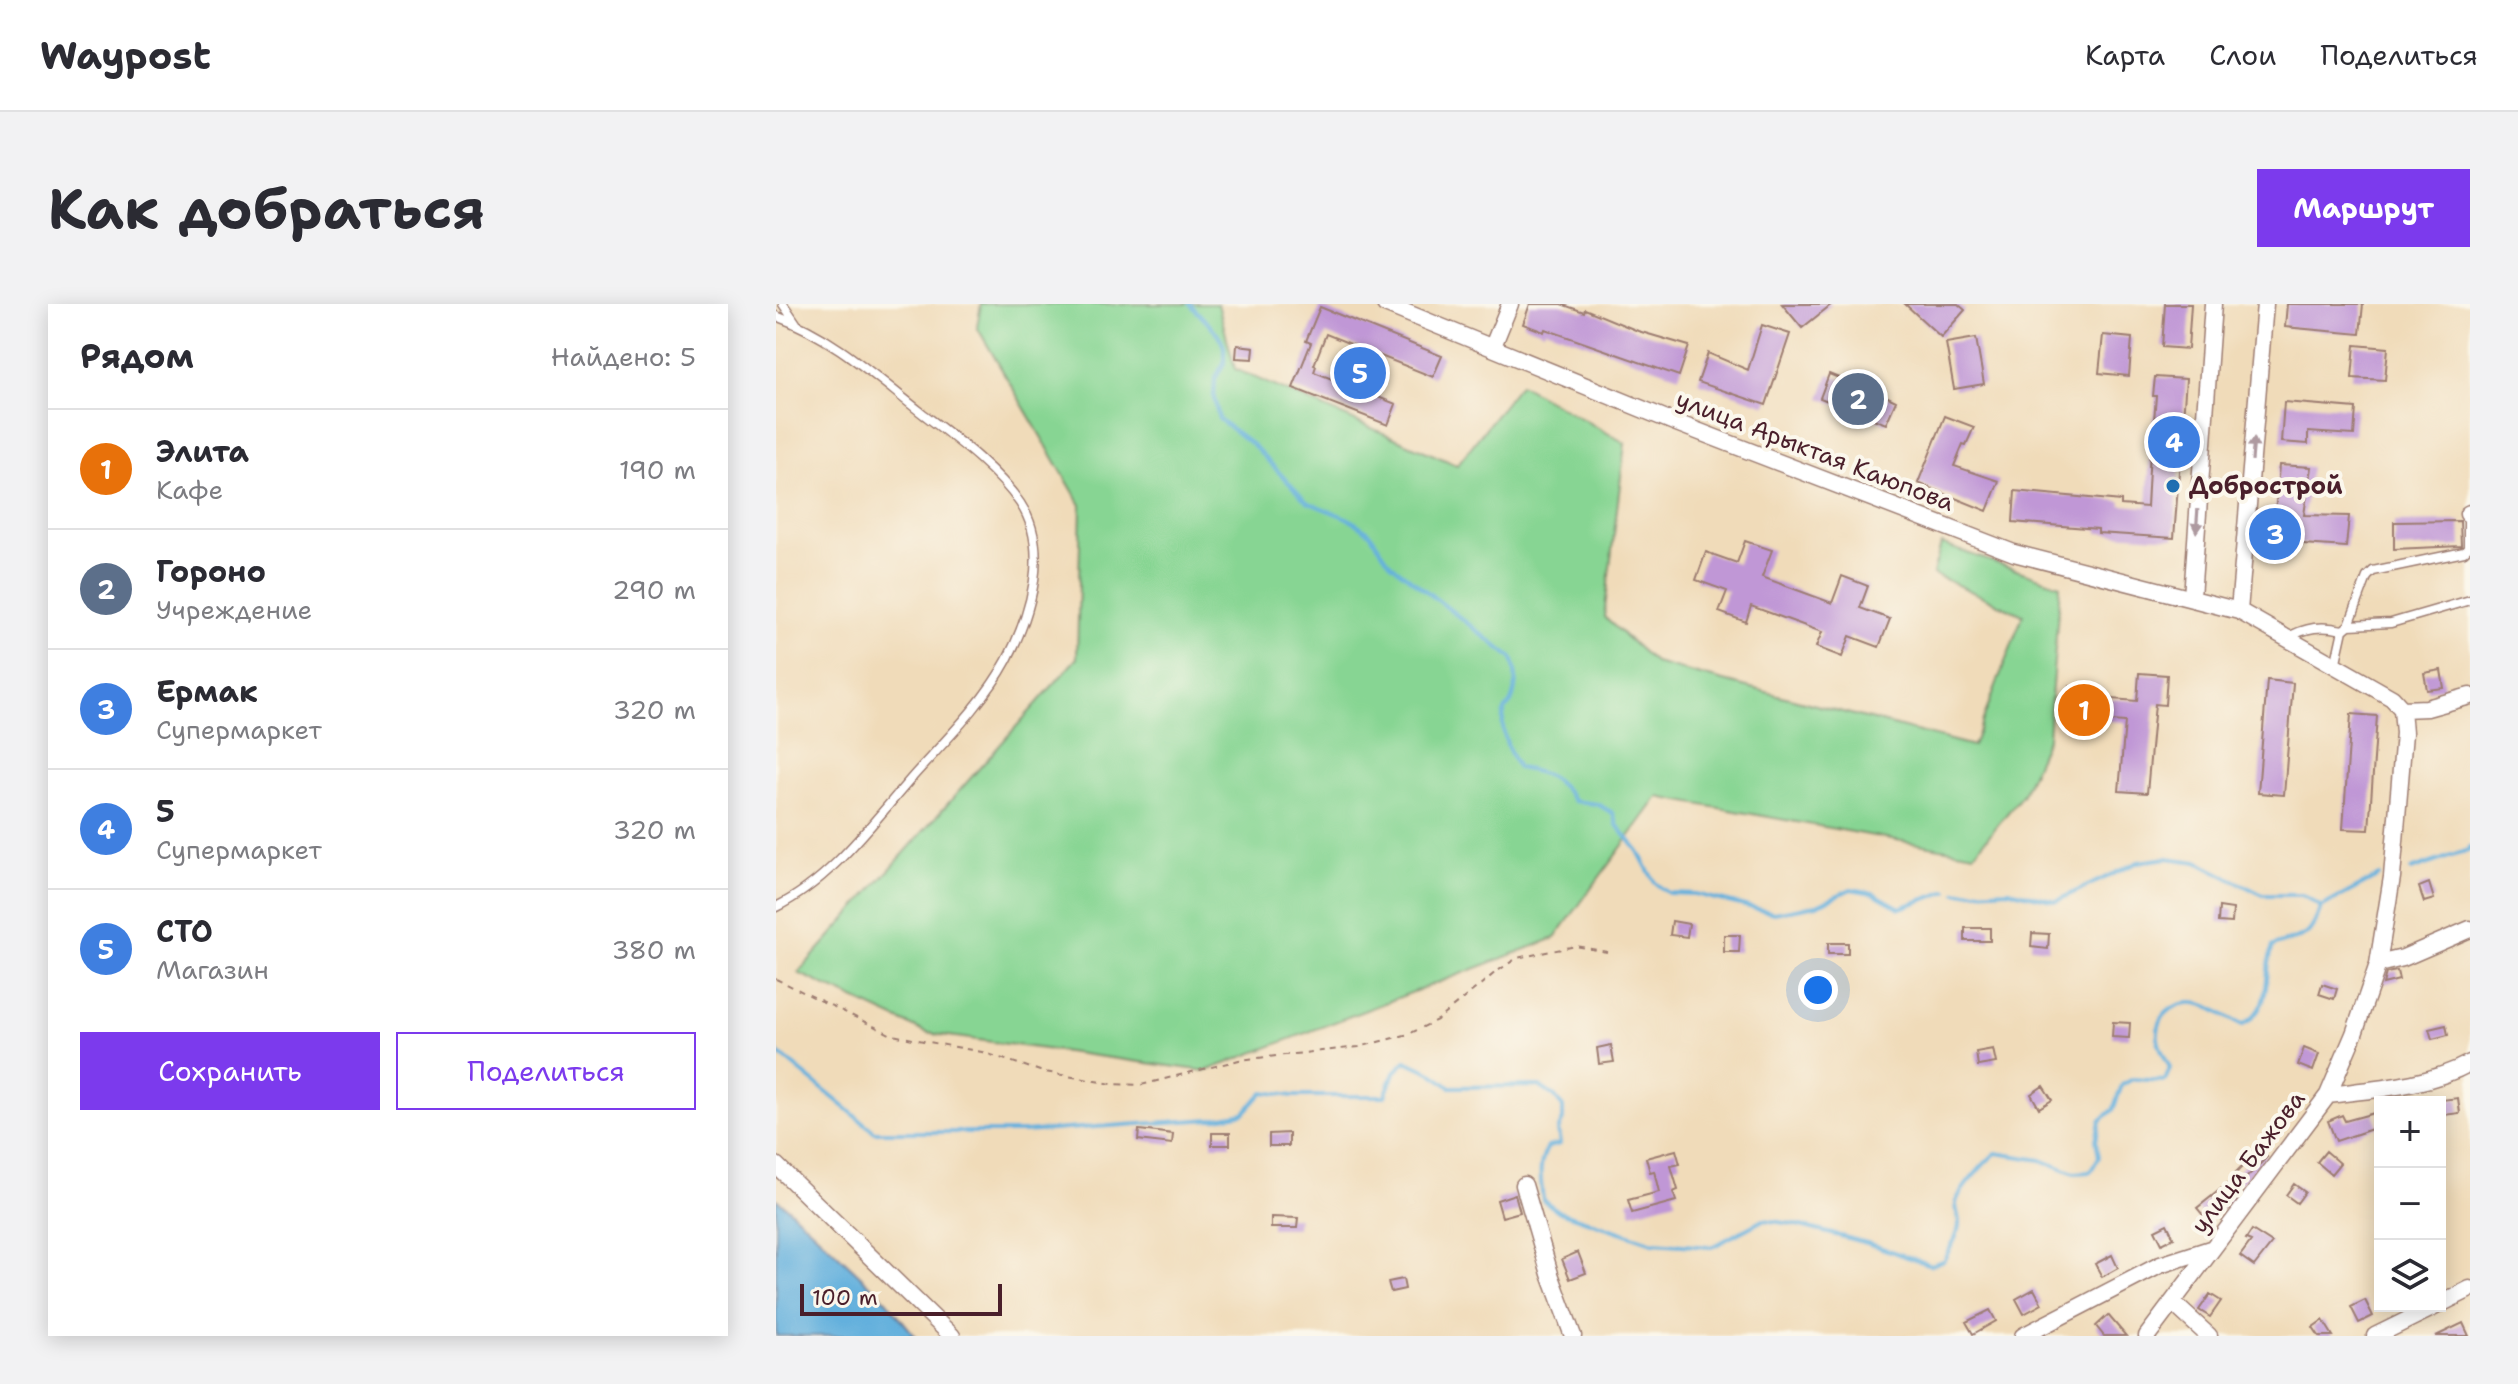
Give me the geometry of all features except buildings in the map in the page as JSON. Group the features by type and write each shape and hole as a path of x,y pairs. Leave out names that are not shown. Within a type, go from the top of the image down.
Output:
{"street":[{"name":"улица Арыктая Каюпова","path":"1385,304 1674,422 2014,553 2239,611 2392,698 2402,709"},
{"path":"1493,346 1510,304"},
{"path":"2192,597 2213,304"},
{"path":"2239,611 2265,304"},
{"path":"2328,1095 2354,1034 2378,964 2392,877 2404,733 2402,709 2427,708 2470,696"},
{"path":"2378,964 2403,958 2470,929"},
{"name":"улица Бажова","path":"2147,1336 2328,1095 2415,1083 2456,1071 2470,1063"},
{"path":"776,1165 952,1336"},
{"path":"1524,1185 1550,1274 1573,1336"},
{"path":"2023,1336 2160,1265 2214,1248"},
{"path":"2446,1301 2470,1289"},
{"path":"2173,1303 2209,1336"},
{"path":"2375,1336 2424,1312"}],"lane":[{"path":"783,304 796,323"},
{"path":"776,316 796,323 841,349 948,433 997,477 1020,504 1030,523 1035,547 1034,579 1025,618 1006,661 963,721 813,884 776,907"},
{"path":"2335,666 2346,628 2367,577 2373,571 2464,552 2468,548 2469,514"},
{"path":"2287,638 2302,629 2391,623 2470,600"}],"path":[{"path":"776,979 892,1035 982,1052 1040,1071 1112,1084 1141,1085 1239,1060 1359,1047 1409,1034 1437,1020 1517,958 1576,946 1607,952"}],"green space":[{"path":"981,304 1218,304 1235,369 1457,465 1520,384 1625,443 1604,617 1655,663 1973,746 2023,615 1933,574 1941,544 2060,585 2048,737 2023,794 1974,854 1658,797 1555,938 1206,1071 927,1033 798,973 1077,658 1081,505 977,327"}],"water":[{"path":"776,1199 886,1300 915,1336 776,1336"}],"waterway":[{"path":"1190,304 1219,335 1224,347 1224,363 1215,379 1214,398 1219,419 1254,446 1307,502 1347,518 1369,532 1390,563 1512,658 1515,685 1511,702 1504,713 1503,726 1518,768 1550,777 1574,801 1597,804 1613,813 1617,825 1638,851 1655,883 1668,893 1695,894 1774,913 1817,905 1851,889 1873,893 1900,908 1948,891"},
{"path":"2411,870 2469,850 2470,847"},
{"path":"1957,893 2009,890 2056,901 2138,862 2167,858 2197,862 2263,895 2302,895 2320,906"},
{"path":"776,1051 875,1132 1023,1132 1212,1119 1244,1113 1263,1092 1293,1096 1385,1096 1394,1073 1406,1061 1432,1073 1450,1087 1539,1086 1554,1096 1563,1107 1563,1120 1558,1130 1560,1144 1548,1147 1542,1160 1541,1179 1543,1200 1560,1212 1653,1243 1712,1247 1763,1220 1793,1224 1867,1243 1931,1265 1944,1260 1956,1238 1959,1228 1956,1204 1961,1192 1996,1153 2041,1160 2074,1173 2090,1172 2099,1157 2096,1140 2100,1121 2113,1110 2122,1085 2133,1079 2165,1081 2170,1068 2158,1039 2158,1030 2165,1015 2178,1005 2195,1003 2243,1025 2253,1017 2264,999 2273,946 2304,936 2321,907 2379,876"}],"place":[{"name":"СТО","path":"1360,373"},
{"name":"Гороно","path":"1858,399"},
{"name":"5","path":"2174,442"},
{"name":"Добрострой","path":"2173,486"},
{"name":"Ермак","path":"2275,534"},
{"name":"Элита","path":"2084,710"}]}
